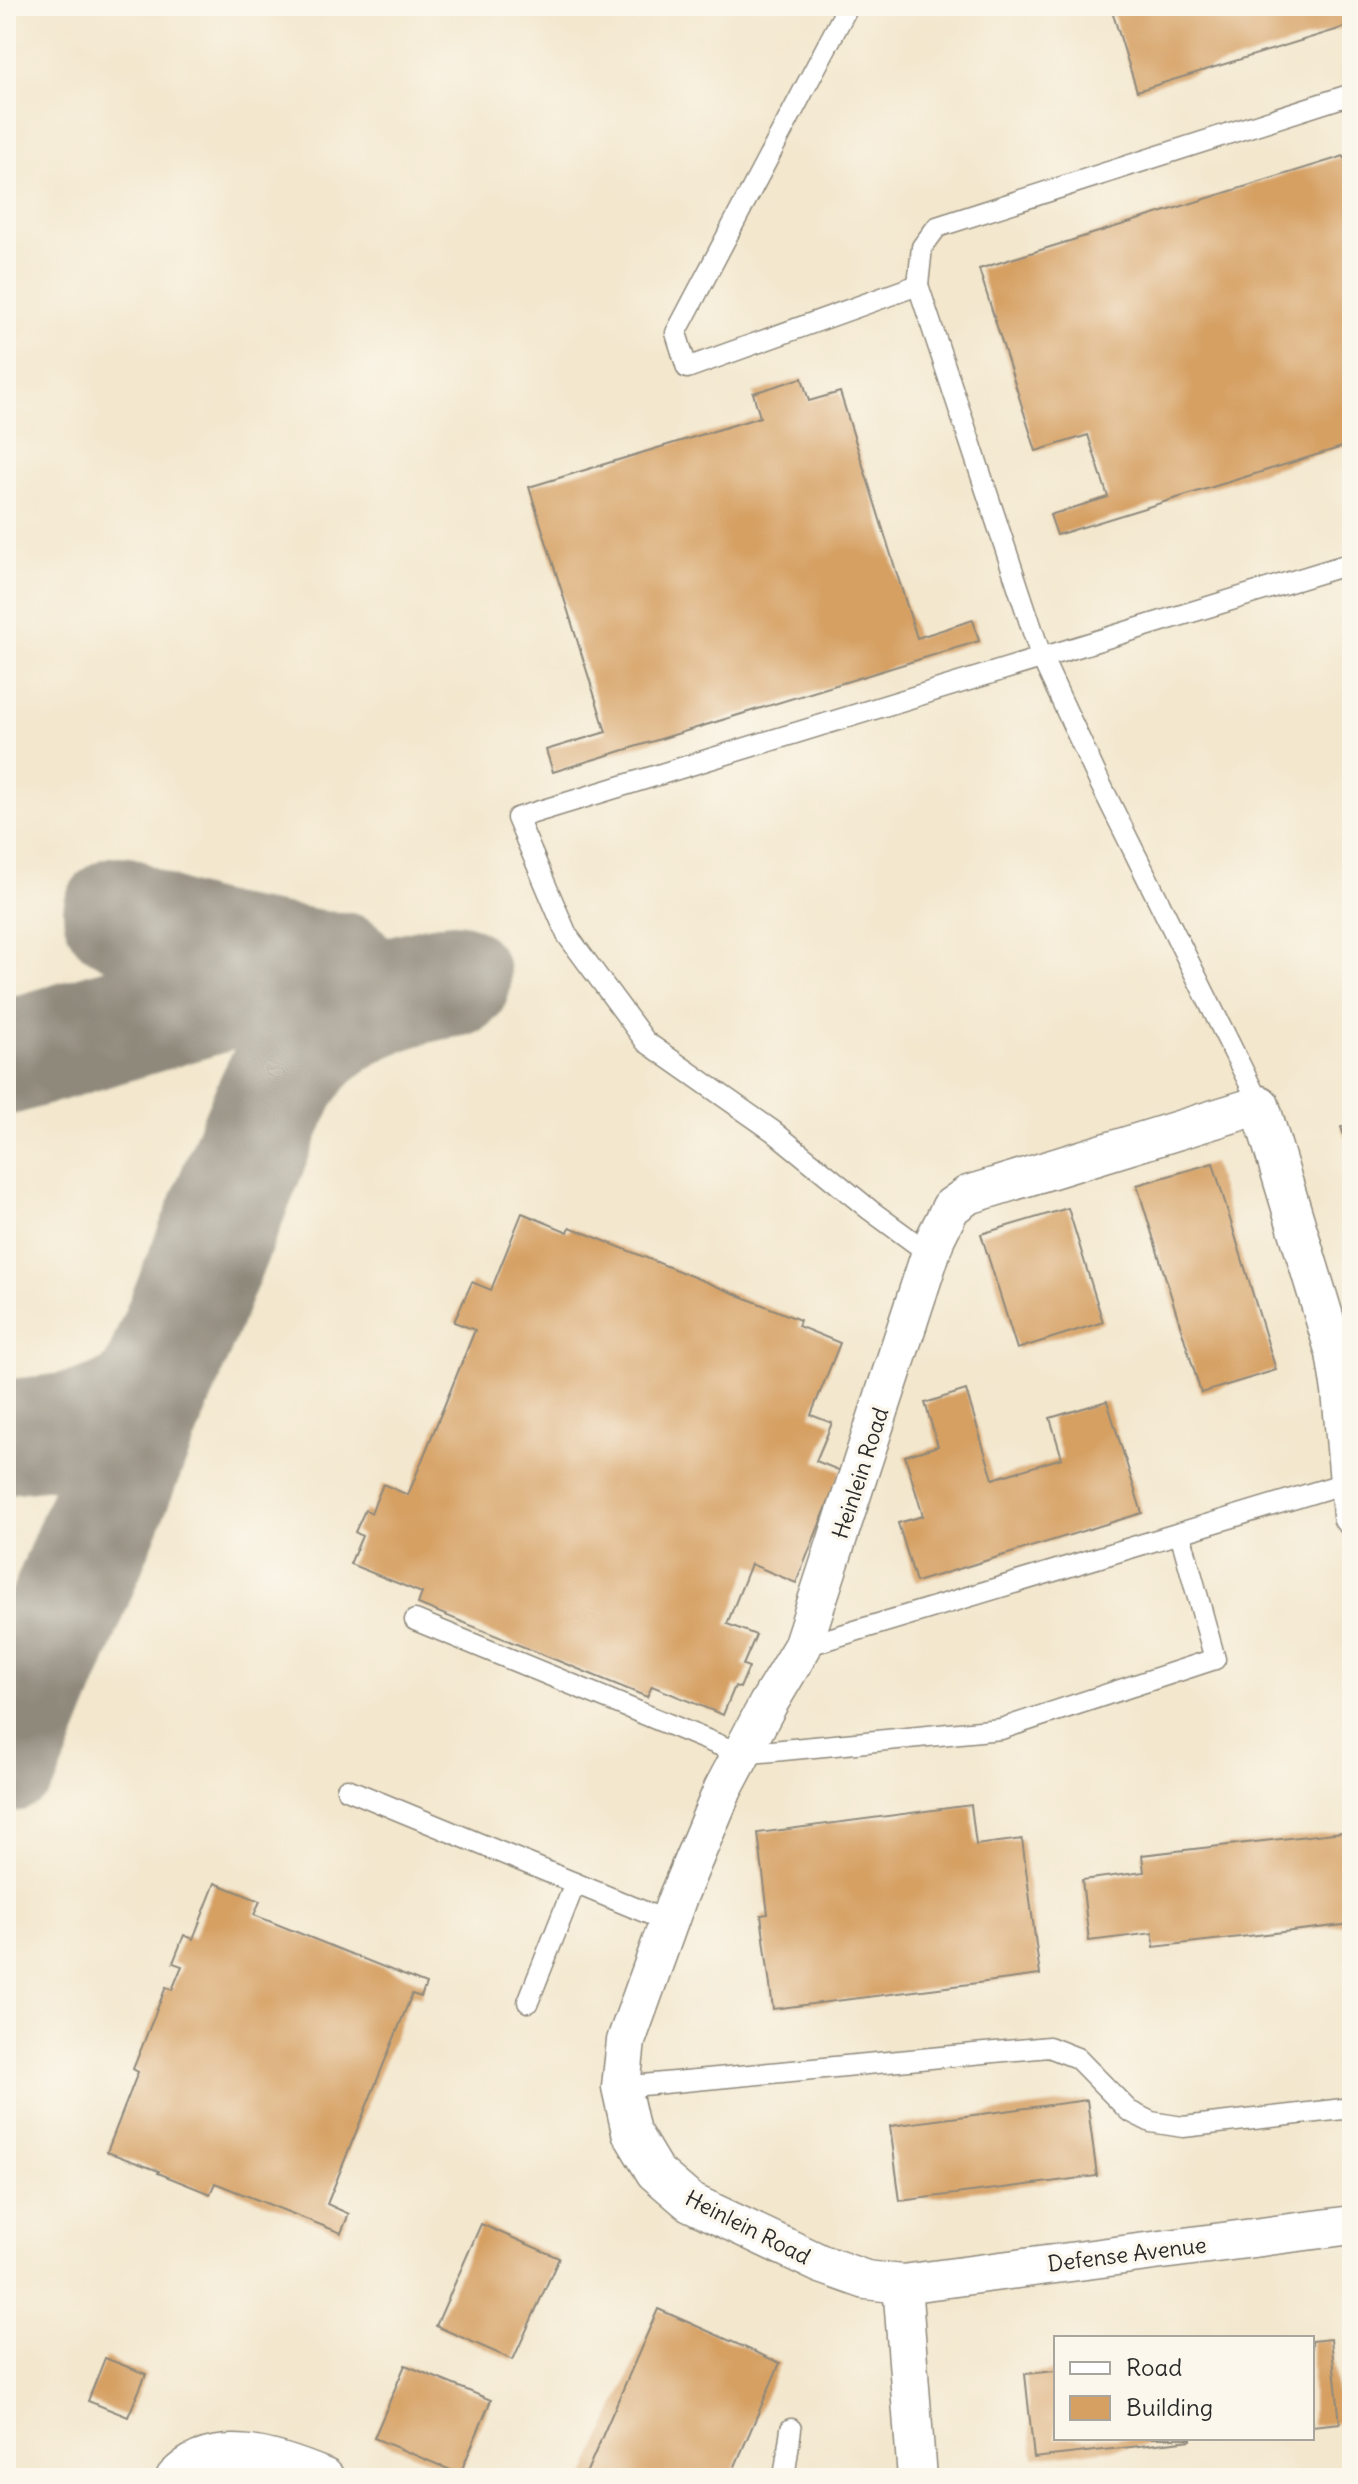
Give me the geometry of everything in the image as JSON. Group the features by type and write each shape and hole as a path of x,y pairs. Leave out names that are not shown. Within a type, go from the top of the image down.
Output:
{"street":[{"name":"Heinlein Road","path":"902,2284 866,2280 821,2264 690,2202 655,2172 631,2132 621,2087 626,2041 669,1922 723,1789 802,1647 930,1254 951,1207 968,1195 1260,1105"},
{"path":"1260,1105 1347,1389 1351,1493"},
{"name":"Defense Avenue","path":"902,2284 1352,2225"},
{"path":"902,2284 917,2478"},
{"path":"175,2478 197,2462 215,2456 239,2454 281,2461 325,2478"}],"lane":[{"path":"848,6 676,333 687,368 918,285"},
{"path":"1260,1105 1099,781 1041,656 918,285 922,247 937,227 1352,94"},
{"path":"930,1254 773,1131 646,1042 567,935 517,818 1352,563"},
{"path":"802,1647 1180,1533 1351,1493"},
{"path":"415,1620 741,1754 1001,1729 1215,1659 1180,1533"},
{"path":"347,1789 669,1922"},
{"path":"528,2002 575,1883"},
{"path":"621,2087 1049,2047 1077,2058 1129,2111 1151,2122 1183,2127 1352,2108"},
{"path":"784,2478 791,2429"}],"building":[{"path":"1127,6 1352,6 1352,25 1137,91 1112,11"},
{"path":"1344,156 1352,182 1352,444 1057,535 1050,515 1108,497 1088,435 1036,451 979,269"},
{"path":"802,378 809,401 840,392 917,638 973,620 979,641 553,772 546,750 606,732 529,487 760,417 753,393"},
{"path":"1352,1123 1352,1136 1345,1138 1341,1127"},
{"path":"1213,1163 1276,1370 1201,1393 1137,1185"},
{"path":"1068,1208 1103,1322 1017,1349 981,1234"},
{"path":"522,1213 568,1232 570,1227 800,1320 798,1326 840,1343 811,1415 832,1423 816,1461 841,1471 796,1583 751,1564 727,1624 756,1635 743,1665 749,1667 740,1688 735,1686 723,1715 652,1686 647,1697 418,1604 422,1593 350,1564 362,1536 355,1532 365,1510 371,1513 383,1484 408,1495 475,1330 454,1322 472,1282 491,1290"},
{"path":"966,1390 993,1479 1062,1458 1050,1418 1107,1401 1142,1513 916,1582 898,1523 923,1516 905,1456 938,1446 925,1403"},
{"path":"971,1805 976,1845 1022,1839 1040,1975 773,2009 761,1915 768,1914 758,1833"},
{"path":"1351,1831 1352,1924 1154,1947 1153,1933 1089,1941 1082,1880 1144,1872 1142,1855"},
{"path":"215,1883 260,1901 254,1915 426,1984 421,1997 412,1994 327,2204 349,2214 341,2233 215,2183 210,2194 107,2152 138,2072 133,2069 166,1987 172,1990 182,1966 173,1963 184,1935 193,1939"},
{"path":"1087,2100 1097,2176 900,2201 890,2126"},
{"path":"481,2224 559,2258 513,2360 436,2326"},
{"path":"658,2309 780,2363 730,2478 584,2478"},
{"path":"1331,2339 1340,2423 1314,2426 1314,2341"},
{"path":"105,2358 146,2374 128,2417 88,2401"},
{"path":"405,2365 491,2400 460,2474 374,2438"},
{"path":"1054,2371 1054,2440 1191,2440 1034,2458 1025,2374"}],"taxiway":[{"path":"120,913 164,934 187,941 234,953 307,965"},
{"path":"6,1058 299,971 341,969"},
{"path":"6,1756 257,1135 286,1073 301,1052 319,1035 359,1008 405,990 454,980"},
{"path":"6,1437 78,1428 113,1418 147,1395 166,1363"}]}
